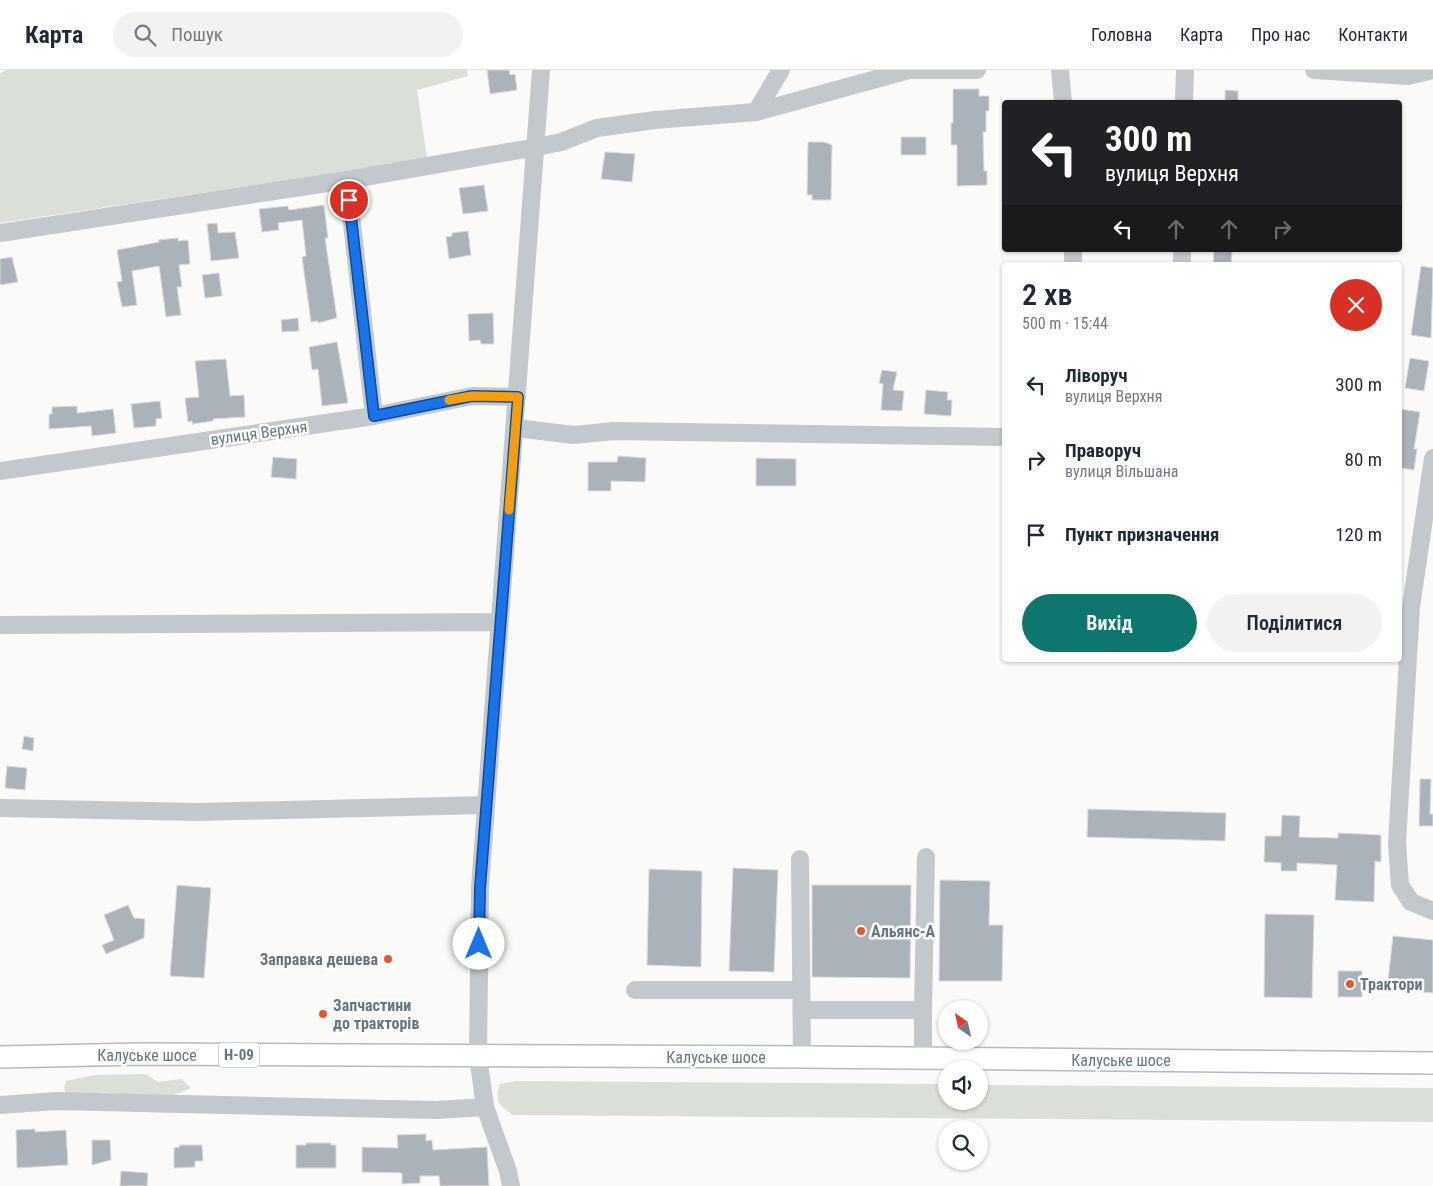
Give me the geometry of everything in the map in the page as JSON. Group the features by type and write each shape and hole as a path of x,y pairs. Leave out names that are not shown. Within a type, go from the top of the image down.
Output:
{"main road":[{"name":"Калуське шосе","path":"0,1057 139,1054 1433,1062"}],"street":[{"path":"511,1186 508,1171 485,1107 478,1056 480,888 537,147 541,70"},
{"path":"756,112 781,70"},
{"path":"0,233 347,180 537,147 561,142 598,128 655,120 756,112 909,70 977,70"},
{"path":"1060,70 1063,100"},
{"path":"1184,100 1185,70"},
{"path":"1314,70 1408,76 1433,70"},
{"path":"347,180 374,416"},
{"name":"вулиця Верхня","path":"0,471 374,416 472,396 518,397"},
{"path":"516,428 574,435 614,431 1002,436"},
{"path":"1433,458 1411,607 1397,843 1400,884 1411,902 1433,911"},
{"path":"0,625 500,622"},
{"path":"0,808 198,812 486,805"},
{"path":"923,1058 926,857"},
{"path":"800,859 802,1057"},
{"path":"635,990 802,990"},
{"path":"802,1010 923,1010"},
{"path":"0,1105 56,1101 436,1110 485,1107"}],"shaded area":[{"path":"7,70 467,70 468,76 417,90 427,159 0,223 0,73"},
{"path":"146,1074 158,1082 181,1079 191,1088 180,1093 151,1097 105,1093 67,1095 64,1088 66,1081 94,1075"},
{"path":"516,1081 938,1084 938,1110 988,1110 988,1085 1433,1088 1433,1122 513,1115 504,1109 499,1102 498,1090 500,1084"}],"building":[{"path":"487,70 509,70 510,75 515,74 517,90 490,94"},
{"path":"953,89 979,89 979,96 989,96 989,111 986,111 986,132 983,132 984,171 987,171 987,185 957,186 957,145 951,145"},
{"path":"1225,90 1238,91 1238,100 1225,100"},
{"path":"901,137 926,137 926,155 901,155"},
{"path":"808,142 824,142 832,145 831,200 812,200 812,195 807,195"},
{"path":"605,152 635,154 632,182 601,179"},
{"path":"484,185 488,211 463,214 459,188"},
{"path":"324,205 328,238 325,238 337,318 318,323 318,321 311,322 302,257 306,256 302,220 278,223 279,230 262,232 259,209 288,206 289,210"},
{"path":"217,223 218,233 235,232 239,258 211,261 207,224"},
{"path":"468,231 471,255 449,259 446,237 452,236 452,233"},
{"path":"178,238 178,241 188,240 190,264 179,265 182,287 177,287 181,315 166,317 159,266 132,271 137,305 122,307 117,282 122,281 117,250 159,242 158,240"},
{"path":"1214,252 1232,252 1231,262 1213,262"},
{"path":"12,257 18,282 0,285 0,259"},
{"path":"1421,266 1433,268 1431,338 1411,335"},
{"path":"219,273 222,296 205,298 202,275"},
{"path":"493,313 494,344 481,344 480,340 469,341 468,314"},
{"path":"298,318 299,331 282,332 281,320"},
{"path":"337,342 348,403 322,406 318,369 312,370 309,347"},
{"path":"1410,358 1429,361 1424,391 1405,388"},
{"path":"226,359 230,396 244,395 245,417 213,419 213,421 192,424 192,421 188,422 185,398 199,397 195,361"},
{"path":"882,370 897,372 893,390 904,391 902,411 881,410 883,384 879,383"},
{"path":"926,390 948,392 947,400 952,400 951,416 924,414"},
{"path":"160,401 162,418 156,419 156,426 134,428 131,404"},
{"path":"77,406 77,413 113,409 116,433 92,436 91,426 49,429 49,414 52,414 52,407"},
{"path":"1402,409 1420,412 1414,449 1417,449 1414,470 1402,468"},
{"path":"618,456 646,458 645,482 611,481 611,491 588,491 588,462 617,462"},
{"path":"273,457 297,459 296,479 271,477"},
{"path":"756,458 796,459 796,486 756,486"},
{"path":"24,736 34,738 33,751 22,749"},
{"path":"7,766 27,768 25,790 5,788"},
{"path":"1420,779 1431,779 1430,814 1433,814 1433,826 1419,826"},
{"path":"1088,809 1226,813 1225,841 1087,837"},
{"path":"1282,815 1300,816 1299,837 1338,838 1338,833 1381,835 1381,862 1375,861 1374,902 1335,900 1337,865 1297,863 1297,871 1281,871 1281,863 1264,862 1265,836 1281,836"},
{"path":"733,868 778,870 774,972 729,971"},
{"path":"649,869 702,871 701,967 647,965"},
{"path":"940,880 990,881 989,925 1003,925 1002,981 939,981"},
{"path":"177,885 211,888 204,978 170,976"},
{"name":"Альянс-А","path":"812,885 911,885 910,978 812,977"},
{"path":"128,905 134,918 145,919 144,938 106,954 102,945 114,940 104,915"},
{"path":"1265,914 1314,915 1312,998 1264,997"},
{"path":"1393,936 1433,940 1433,993 1387,989"},
{"name":"Трактори","path":"1338,971 1362,971 1362,997 1338,997"},
{"path":"35,1129 35,1132 66,1130 68,1165 17,1168 16,1130"},
{"path":"426,1134 426,1141 432,1140 433,1150 487,1147 489,1186 440,1186 439,1176 420,1176 420,1183 402,1184 402,1173 362,1172 362,1147 398,1148 397,1135"},
{"path":"92,1140 110,1140 111,1160 92,1165"},
{"path":"306,1143 331,1143 331,1145 336,1145 336,1168 296,1168 296,1145 306,1145"},
{"path":"179,1145 202,1145 203,1161 195,1161 195,1167 174,1168 174,1148 180,1147"},
{"path":"121,1171 148,1173 147,1186 120,1186"}],"slow traffic":[{"path":"449,400 472,396 518,397 509,510"}],"place":[{"name":"Альянс-А","path":"861,931"},
{"name":"Заправка дешева","path":"388,959"},
{"name":"Трактори","path":"1350,984"},
{"name":"Запчастини до тракторів","path":"323,1014"}],"route":[{"path":"349,200 374,416 472,396 518,397 480,888 479,944"}]}
